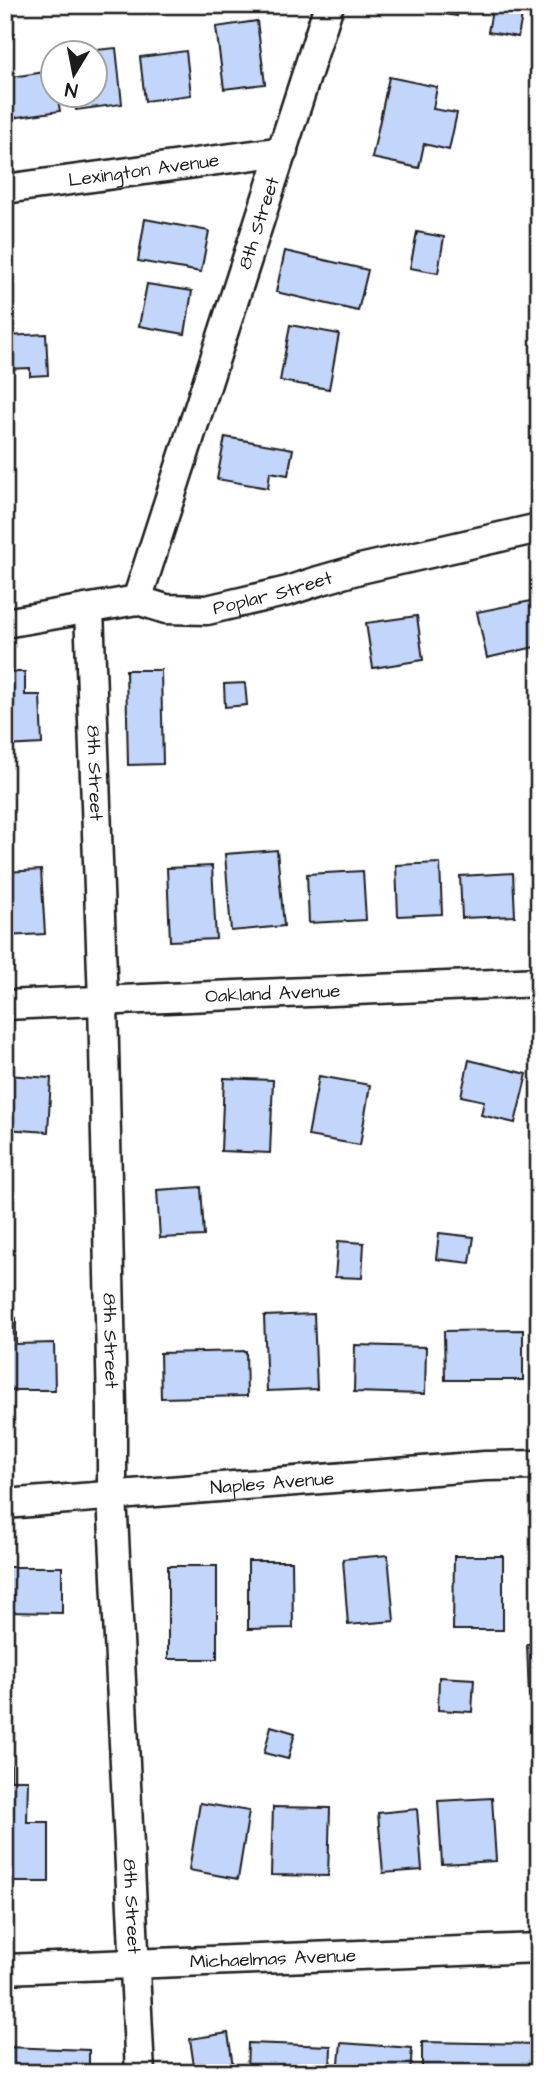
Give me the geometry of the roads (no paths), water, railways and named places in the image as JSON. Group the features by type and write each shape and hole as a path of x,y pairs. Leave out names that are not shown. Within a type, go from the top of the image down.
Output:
{"street":[{"name":"8th Street","path":"137,600 329,5"},
{"name":"Lexington Avenue","path":"5,189 283,151"},
{"name":"Poplar Street","path":"5,622 137,600 166,609 207,610 288,591 360,569 539,528"},
{"name":"8th Street","path":"89,609 103,1001 112,1495 140,2073"},
{"name":"Oakland Avenue","path":"5,1005 539,982"},
{"name":"Naples Avenue","path":"5,1504 485,1466 539,1465"},
{"name":"Michaelmas Avenue","path":"5,1969 539,1948"}]}
